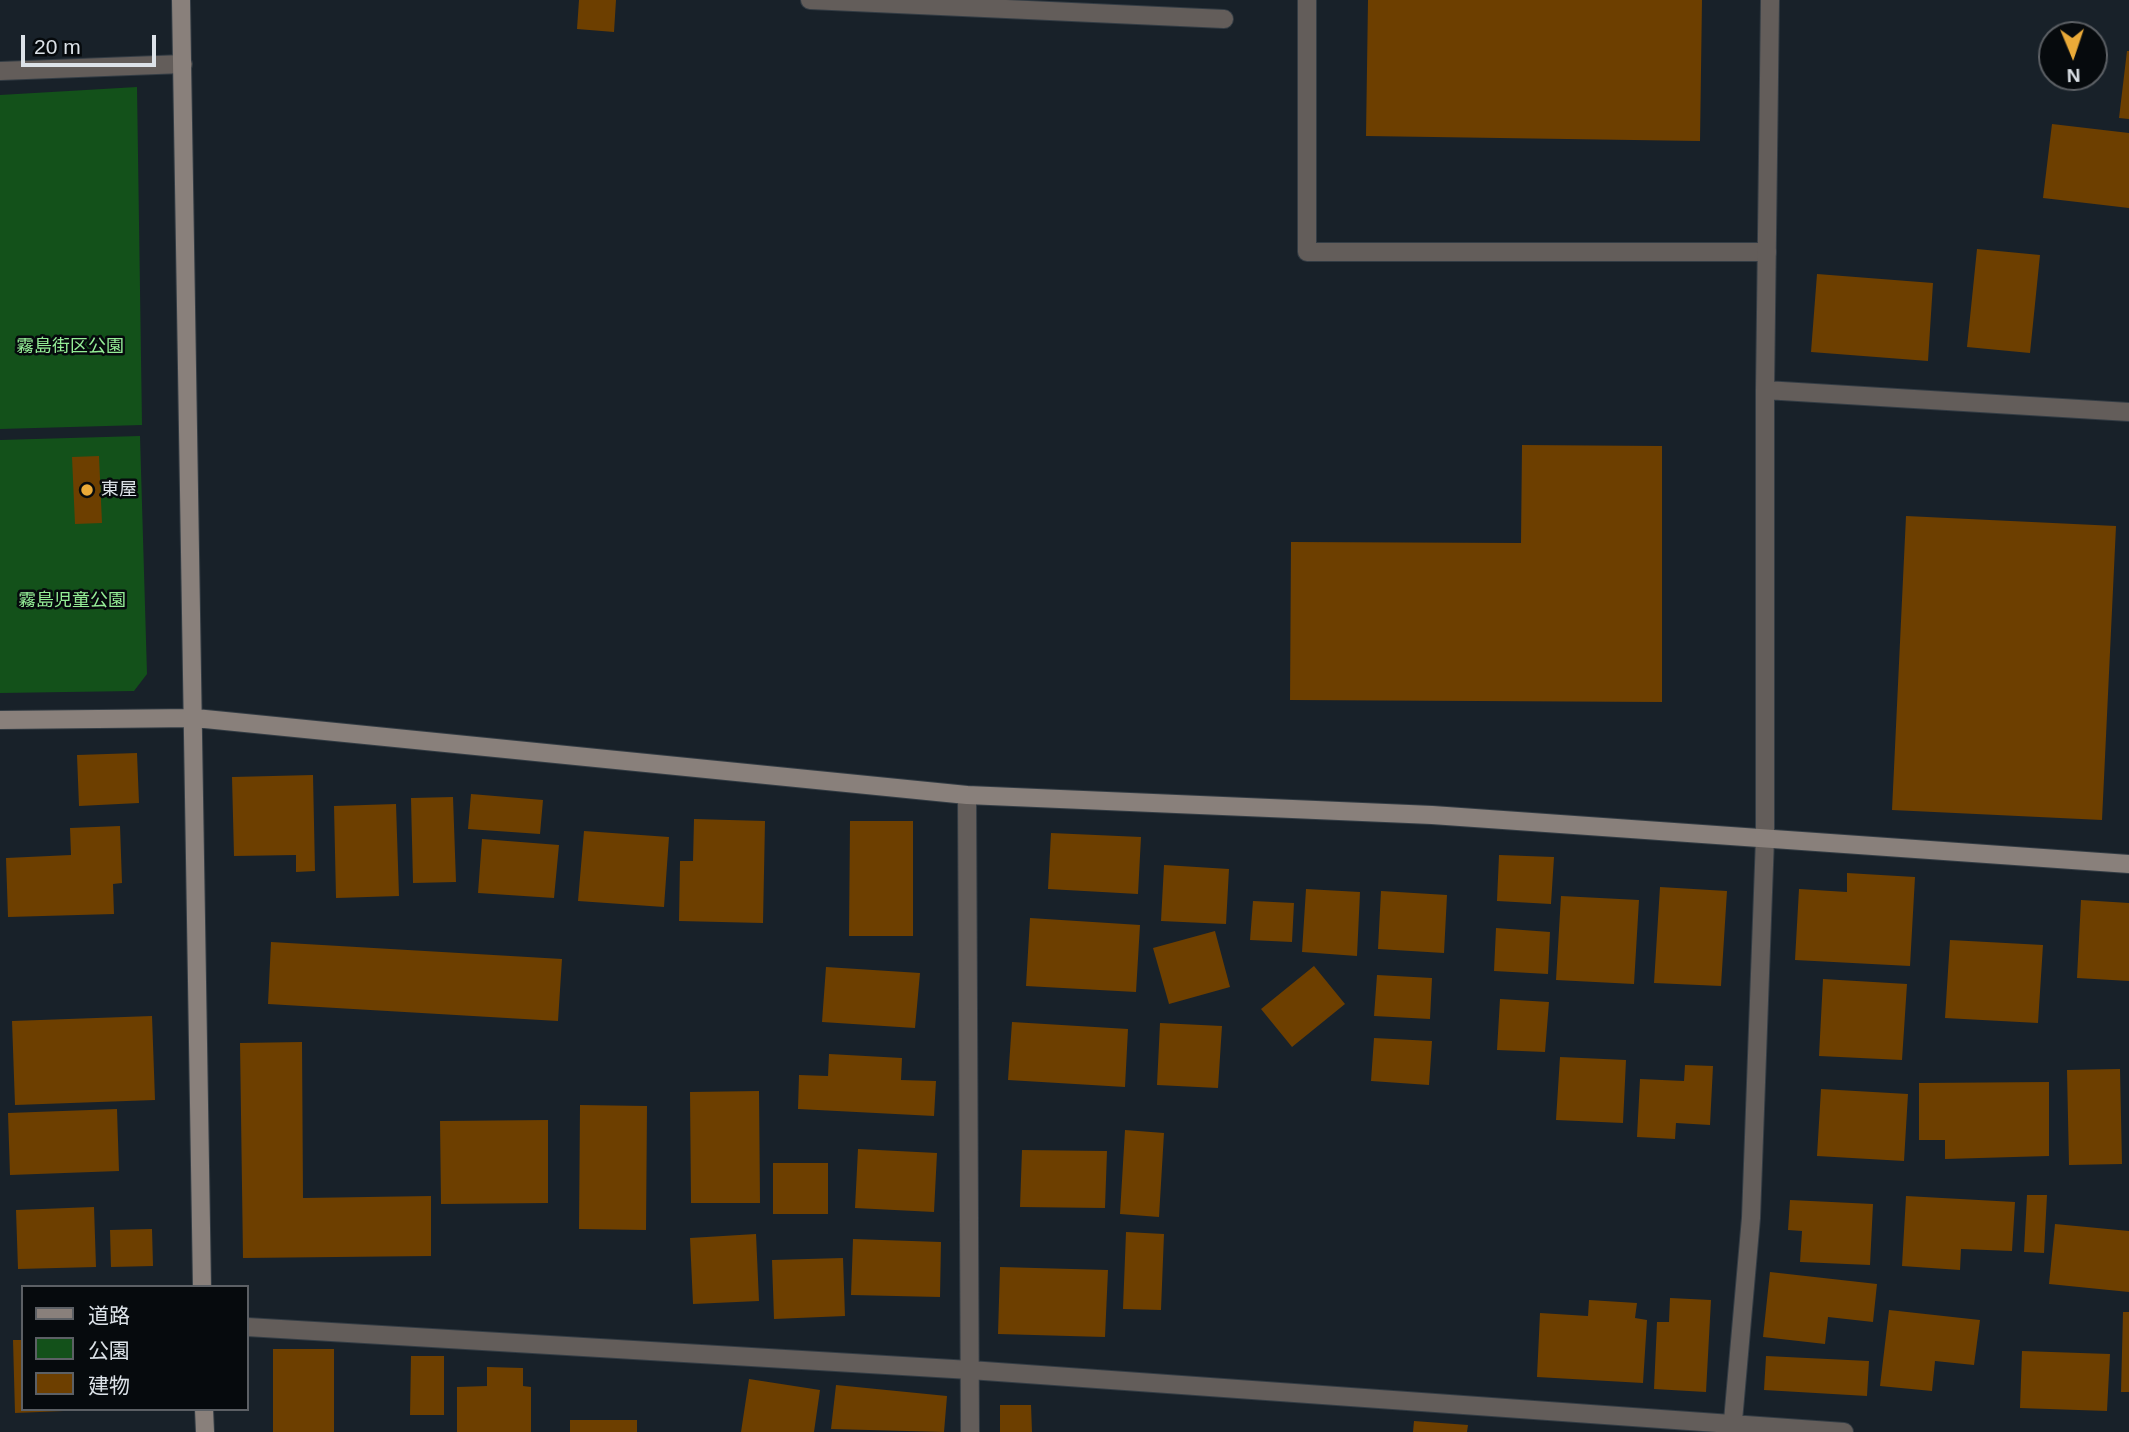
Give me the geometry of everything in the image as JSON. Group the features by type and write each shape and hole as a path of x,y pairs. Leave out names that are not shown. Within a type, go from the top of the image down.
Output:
{"street":[{"path":"181,0 195,718 202,1285"},
{"path":"810,0 937,3 1224,19"},
{"path":"1307,0 1307,252 1767,252"},
{"path":"1732,1428 1751,1218 1765,838 1765,390 1770,0"},
{"path":"0,71 183,64"},
{"path":"1765,390 2129,412"},
{"path":"0,720 195,718 967,795 1432,814 2129,863"},
{"path":"967,795 970,1432"},
{"path":"248,1327 970,1370 1732,1428 1844,1432"},
{"path":"204,1411 205,1432"}],"green space":[{"name":"霧島街区公園","path":"137,87 142,425 0,429 0,95"},
{"name":"霧島児童公園","path":"140,436 147,674 134,691 0,693 0,440"}],"building":[{"path":"579,0 616,0 614,32 577,29"},
{"path":"1368,0 1702,0 1700,141 1366,136"},
{"path":"2129,51 2129,119 2119,118"},
{"path":"2052,124 2129,133 2129,208 2043,198"},
{"path":"1977,249 2040,255 2030,353 1967,347"},
{"path":"1817,274 1933,283 1928,361 1811,352"},
{"path":"1522,445 1662,446 1662,702 1290,700 1291,542 1521,543"},
{"name":"東屋","path":"99,456 102,523 75,524 72,457"},
{"path":"1906,516 2116,526 2102,820 1892,810"},
{"path":"137,753 139,803 79,806 77,755"},
{"path":"313,775 315,871 296,872 296,855 234,856 232,777"},
{"path":"471,794 543,800 540,834 468,829"},
{"path":"453,797 456,882 413,883 411,798"},
{"path":"396,804 399,896 336,898 334,806"},
{"path":"694,819 765,821 763,923 679,921 680,861 693,861"},
{"path":"850,821 913,821 913,936 849,936"},
{"path":"120,826 122,883 113,884 114,914 8,917 6,858 71,855 70,828"},
{"path":"584,831 669,837 664,907 578,901"},
{"path":"1051,833 1141,837 1138,894 1048,889"},
{"path":"482,839 559,845 554,898 478,893"},
{"path":"1499,855 1554,857 1551,904 1497,901"},
{"path":"1164,865 1229,869 1226,924 1161,921"},
{"path":"1847,873 1915,877 1910,966 1795,960 1799,889 1847,892"},
{"path":"1660,887 1727,891 1721,986 1654,983"},
{"path":"1306,889 1360,892 1357,956 1302,952"},
{"path":"1381,891 1447,895 1444,953 1378,949"},
{"path":"1561,896 1639,900 1634,984 1556,980"},
{"path":"2081,900 2129,903 2129,981 2077,978"},
{"path":"1253,901 1294,903 1292,942 1250,940"},
{"path":"1030,918 1140,925 1136,992 1026,986"},
{"path":"1496,928 1550,932 1548,974 1494,971"},
{"path":"1215,931 1230,987 1169,1004 1153,948"},
{"path":"1950,940 2043,945 2038,1023 1945,1018"},
{"path":"271,942 562,959 558,1021 268,1004"},
{"path":"1314,966 1345,1004 1292,1047 1261,1009"},
{"path":"826,967 920,973 915,1028 822,1022"},
{"path":"1377,975 1432,978 1430,1019 1374,1016"},
{"path":"1823,979 1907,984 1902,1060 1819,1056"},
{"path":"1500,999 1549,1002 1545,1052 1497,1050"},
{"path":"152,1016 155,1100 15,1105 12,1021"},
{"path":"1012,1022 1128,1029 1125,1087 1008,1080"},
{"path":"1160,1023 1222,1026 1218,1088 1157,1085"},
{"path":"1374,1038 1432,1041 1429,1085 1371,1081"},
{"path":"302,1042 303,1198 431,1196 431,1256 243,1258 240,1043"},
{"path":"829,1054 902,1058 901,1080 936,1081 934,1116 798,1109 799,1075 828,1076"},
{"path":"1560,1057 1626,1060 1623,1123 1556,1120"},
{"path":"1685,1065 1713,1066 1710,1125 1676,1123 1675,1139 1637,1137 1640,1079 1684,1081"},
{"path":"2120,1069 2122,1164 2069,1165 2067,1070"},
{"path":"2049,1082 2049,1156 1945,1159 1945,1140 1919,1140 1919,1083"},
{"path":"1821,1089 1908,1094 1904,1161 1817,1156"},
{"path":"759,1091 760,1203 691,1203 690,1092"},
{"path":"580,1105 647,1106 646,1230 579,1229"},
{"path":"117,1109 119,1171 10,1175 8,1113"},
{"path":"548,1120 548,1203 441,1204 440,1121"},
{"path":"1125,1130 1164,1133 1159,1217 1120,1214"},
{"path":"858,1149 937,1153 934,1212 855,1208"},
{"path":"1022,1150 1107,1151 1105,1208 1020,1207"},
{"path":"773,1163 828,1163 828,1214 773,1214"},
{"path":"2027,1195 2047,1195 2044,1253 2024,1252"},
{"path":"1906,1196 2015,1202 2012,1251 1961,1249 1960,1270 1902,1266"},
{"path":"1790,1200 1873,1204 1870,1265 1800,1262 1802,1231 1788,1230"},
{"path":"94,1207 96,1267 18,1269 16,1210"},
{"path":"2055,1224 2129,1231 2129,1292 2049,1284"},
{"path":"152,1229 153,1266 111,1267 110,1230"},
{"path":"1126,1232 1164,1234 1161,1310 1123,1309"},
{"path":"756,1234 759,1301 693,1304 690,1238"},
{"path":"853,1239 941,1242 940,1297 851,1295"},
{"path":"843,1258 845,1316 774,1319 772,1260"},
{"path":"1000,1267 1108,1270 1105,1337 998,1334"},
{"path":"1770,1272 1877,1284 1873,1322 1828,1317 1825,1344 1763,1337"},
{"path":"1670,1298 1711,1300 1706,1392 1654,1389 1657,1322 1669,1322"},
{"path":"1589,1300 1637,1303 1635,1318 1647,1320 1643,1383 1537,1377 1540,1313 1588,1316"},
{"path":"1889,1310 1980,1320 1974,1365 1935,1361 1932,1391 1880,1386"},
{"path":"2123,1312 2129,1312 2129,1392 2121,1392"},
{"path":"13,1340 21,1340 21,1411 64,1411 15,1413"},
{"path":"273,1349 334,1349 334,1432 273,1432"},
{"path":"2022,1351 2110,1354 2107,1411 2020,1408"},
{"path":"411,1356 444,1356 444,1415 410,1415"},
{"path":"1766,1356 1869,1361 1867,1396 1764,1390"},
{"path":"487,1367 523,1368 523,1386 531,1387 531,1432 457,1432 457,1387 487,1386"},
{"path":"749,1379 820,1390 814,1432 741,1432"},
{"path":"836,1385 947,1396 944,1432 831,1429"},
{"path":"1000,1405 1031,1405 1032,1432 1000,1432"},
{"path":"570,1420 637,1420 637,1432 570,1432"},
{"path":"1414,1421 1468,1425 1467,1432 1413,1432"}],"place":[{"name":"東屋","path":"87,490"}]}
